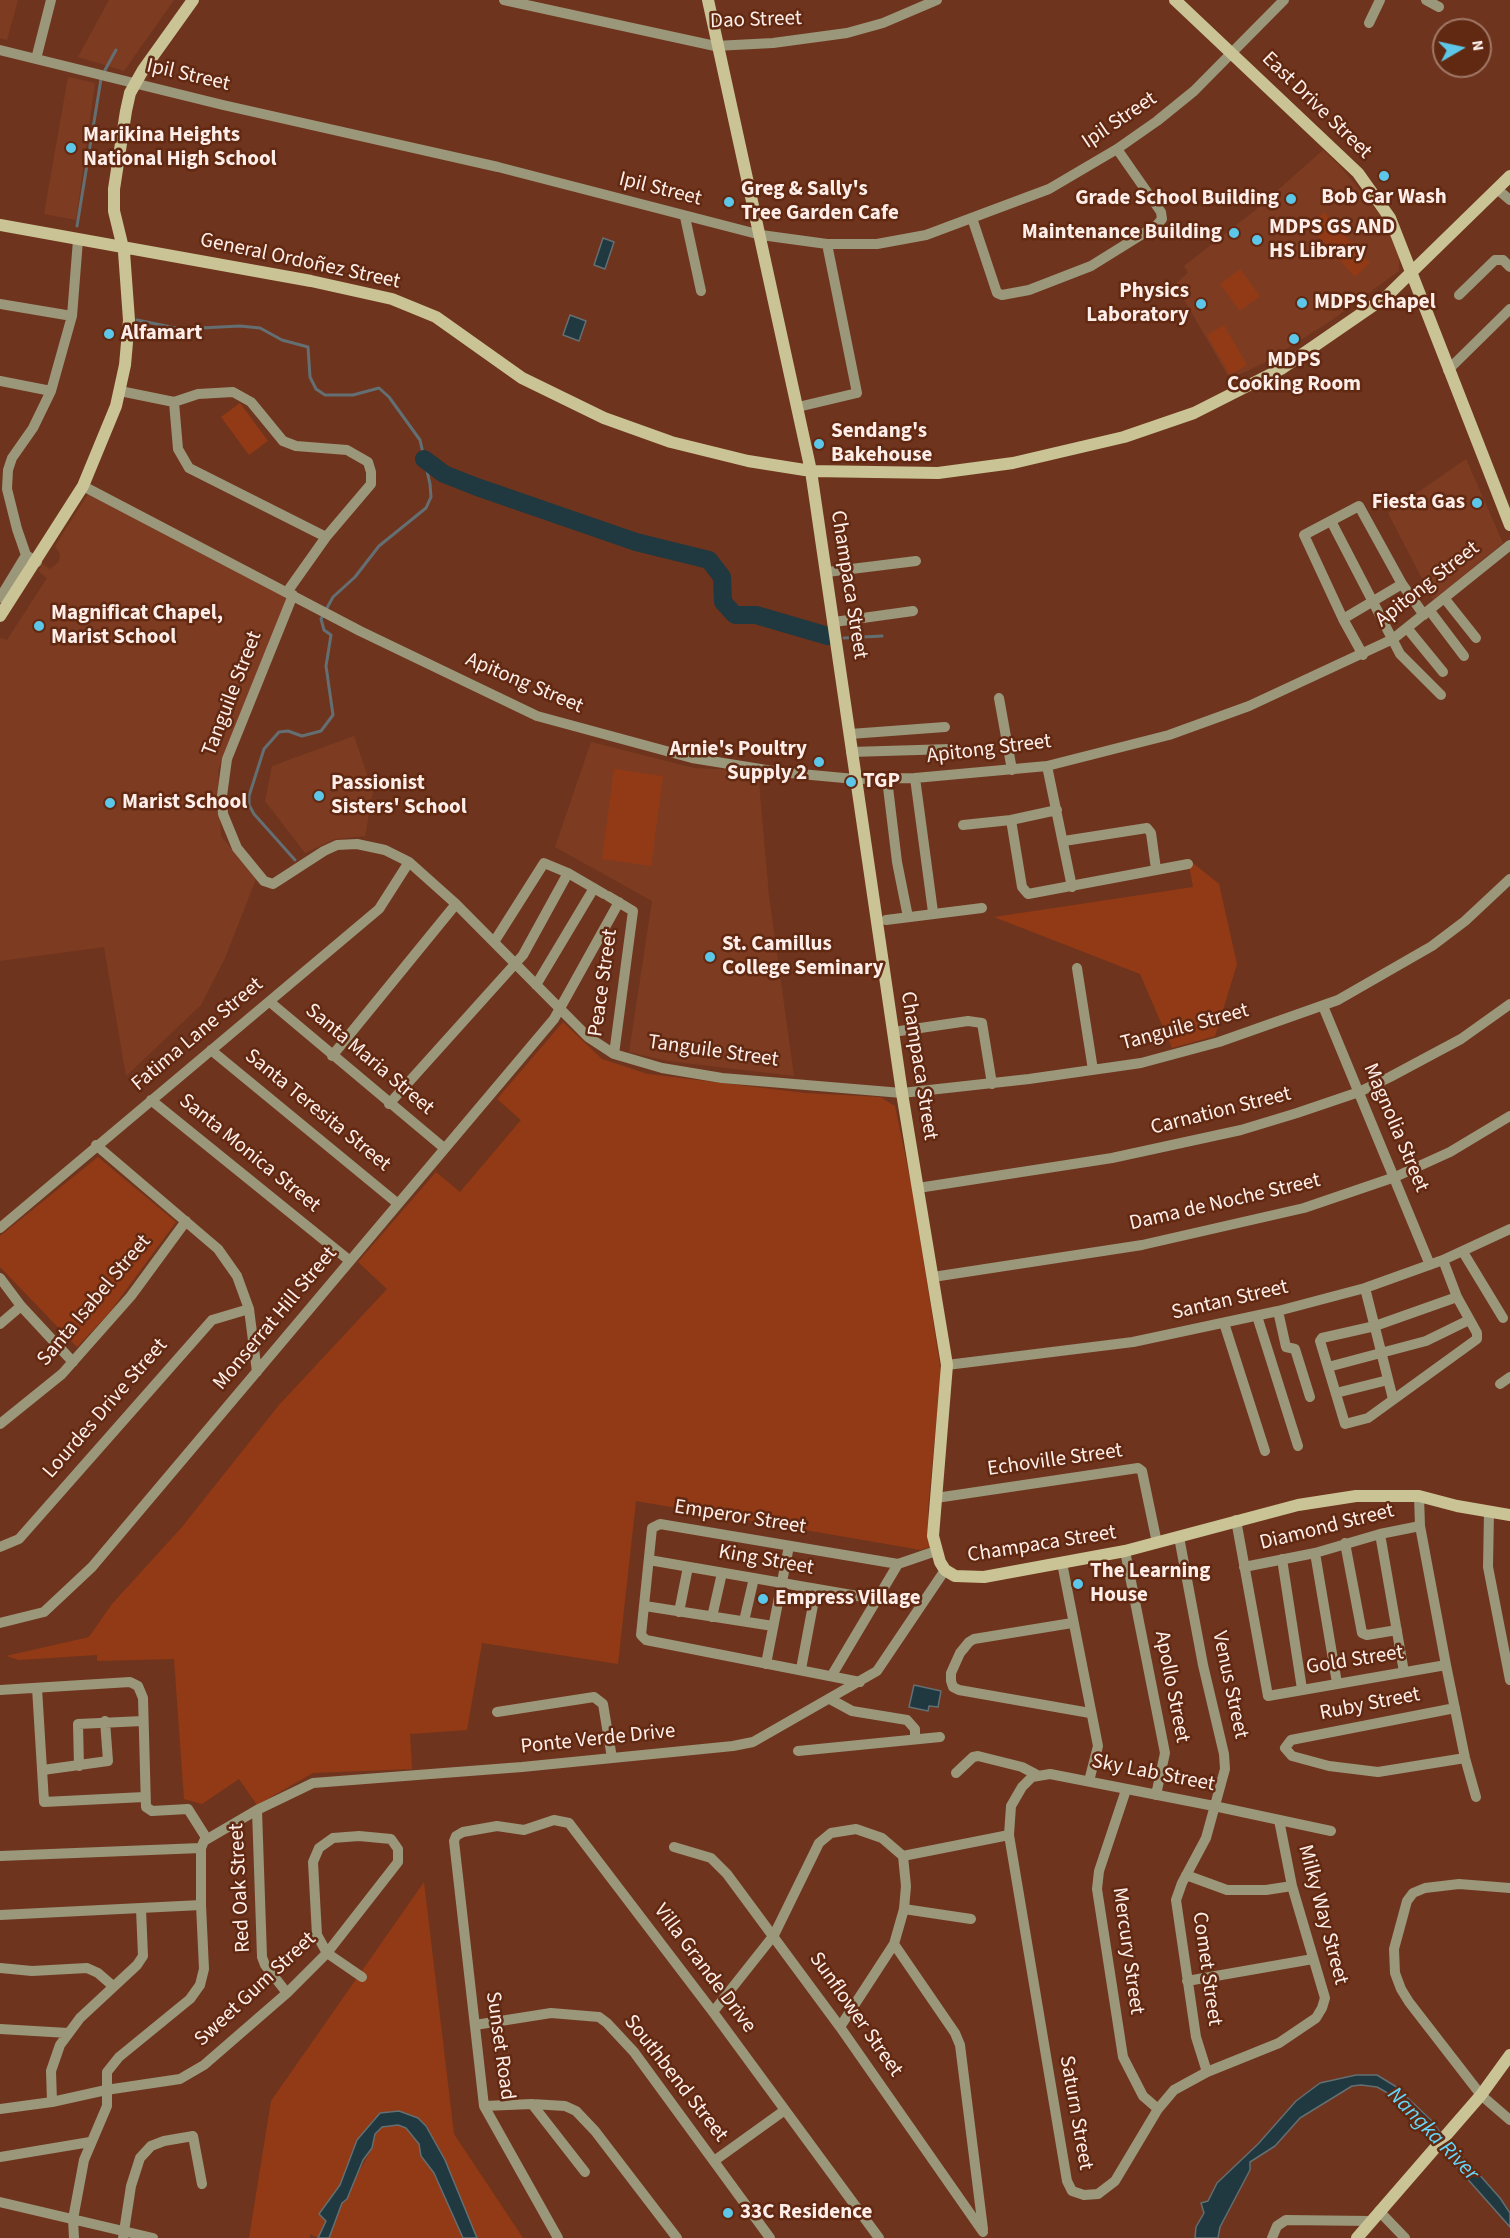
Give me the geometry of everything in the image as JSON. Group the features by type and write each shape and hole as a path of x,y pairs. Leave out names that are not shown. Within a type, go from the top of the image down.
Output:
{"street":[{"path":"36,59 51,0"},
{"path":"0,598 83,486 107,433 120,391 129,320 123,246 115,218 114,189 126,111 134,84 193,0"},
{"name":"Dao Street","path":"504,0 719,46 763,44 847,33 883,23 937,0"},
{"name":"Champaca Street","path":"708,0 811,471 902,1093 947,1365 933,1536 936,1551 945,1570 960,1578 974,1578 1062,1563 1125,1551 1298,1505 1356,1496 1419,1496 1510,1515"},
{"name":"East Drive Street","path":"1175,0 1358,173 1389,218 1510,525"},
{"name":"Ipil Street","path":"0,50 134,84 498,167 761,236 827,244 878,244 926,235 1049,189 1117,149 1174,108 1233,53 1284,0"},
{"path":"1369,23 1380,0"},
{"path":"1426,0 1438,7"},
{"path":"972,218 997,293 1002,295 1029,290 1091,266 1157,225 1162,219 1161,212 1117,149"},
{"name":"General Ordoñez Street","path":"0,225 123,246 392,298 436,317 522,378 613,422 648,435 713,453 811,471 938,473 1013,464 1124,437 1194,413 1281,369 1387,296 1510,176"},
{"path":"1497,189 1510,200"},
{"path":"685,217 701,291"},
{"path":"0,616 31,558 7,489 8,470 12,458 33,429 51,391 72,316 78,240"},
{"path":"798,407 857,393 827,244"},
{"path":"1459,295 1495,260 1503,260 1510,267"},
{"path":"0,304 72,316"},
{"path":"1448,370 1510,309"},
{"path":"0,381 51,391"},
{"path":"120,391 174,402 198,394 232,392 251,402 283,441 296,446 347,450 368,462 371,484 326,537 290,593"},
{"path":"174,402 178,449 189,468 326,537"},
{"path":"0,456 12,458"},
{"name":"Apitong Street","path":"83,486 444,672 558,723 692,758 779,772 855,779 915,778 1047,766 1169,735 1249,706 1363,656 1394,639 1510,546"},
{"path":"1363,656 1342,619 1304,538 1304,535 1359,506 1402,585 1464,656"},
{"path":"1331,521 1400,654 1442,695"},
{"path":"827,572 916,561"},
{"path":"1342,619 1402,585"},
{"name":"Tanguile Street","path":"290,593 227,759 222,796 223,814 237,848 259,875 273,884 324,850 337,845 357,844 385,850 409,862 538,982 560,1010 588,1036 614,1054 662,1068 722,1078 902,1093 992,1084 1141,1063 1192,1050 1323,1006 1396,968 1432,946 1465,921 1510,879"},
{"path":"1445,599 1476,638"},
{"path":"834,622 913,611"},
{"path":"1407,628 1443,672"},
{"path":"999,698 1012,770"},
{"path":"850,734 945,727"},
{"path":"851,752 951,749"},
{"path":"1047,766 1072,887"},
{"path":"915,778 933,912"},
{"path":"887,779 897,862 908,917"},
{"path":"963,825 1011,820 1057,810"},
{"path":"1011,820 1024,892 1028,894 1188,864"},
{"path":"1064,841 1148,828 1151,832 1156,869"},
{"name":"Fatima Lane Street","path":"0,1227 379,909 409,862"},
{"name":"Peace Street","path":"494,942 540,867 548,864 619,902 633,913 614,1054"},
{"path":"389,1104 523,955 568,873"},
{"path":"538,982 594,888"},
{"name":"Monserrat Hill Street","path":"0,1623 44,1611 64,1596 92,1567 560,1010 619,902"},
{"path":"332,1056 456,904"},
{"path":"886,920 933,912 946,913 982,908"},
{"path":"1077,968 1093,1070"},
{"name":"Santa Maria Street","path":"270,1002 444,1148"},
{"name":"Carnation Street","path":"918,1188 1112,1158 1241,1130 1359,1092 1461,1040 1510,1004"},
{"name":"Magnolia Street","path":"1323,1006 1430,1265"},
{"path":"893,1032 968,1022 982,1023 992,1084"},
{"name":"Santa Teresita Street","path":"212,1050 397,1203"},
{"name":"Santa Monica Street","path":"151,1100 350,1261"},
{"name":"Dama de Noche Street","path":"933,1276 1142,1245 1304,1208 1395,1177 1450,1152 1510,1116"},
{"path":"96,1145 186,1221 224,1258 237,1276 249,1309 257,1372"},
{"name":"Santa Isabel Street","path":"0,1424 51,1384 73,1362 131,1296 186,1221"},
{"name":"Santan Street","path":"947,1365 1133,1342 1278,1311 1365,1288 1443,1260 1510,1229"},
{"path":"1462,1252 1503,1318"},
{"path":"1443,1260 1457,1297 1477,1333 1477,1339 1368,1418 1349,1424 1342,1420 1320,1341 1322,1338 1375,1326 1457,1297"},
{"path":"0,1278 21,1306 73,1362"},
{"path":"1365,1288 1393,1399"},
{"path":"0,1324 21,1306"},
{"name":"Lourdes Drive Street","path":"0,1547 19,1539 212,1320 249,1309"},
{"path":"1278,1311 1286,1347 1293,1348 1296,1352 1310,1397"},
{"path":"1257,1316 1298,1446"},
{"path":"1328,1367 1426,1341 1470,1320"},
{"path":"1224,1323 1265,1451"},
{"path":"1500,1384 1510,1377"},
{"path":"1336,1393 1388,1380"},
{"name":"Echoville Street","path":"936,1498 1138,1468 1142,1472 1157,1543"},
{"path":"1419,1496 1420,1526 1446,1665 1465,1758 1476,1797"},
{"path":"1489,1512 1488,1567 1510,1680"},
{"path":"1236,1520 1244,1568"},
{"name":"Emperor Street","path":"860,1682 650,1641 642,1635 652,1528 660,1524 898,1564 936,1551"},
{"name":"Diamond Street","path":"1244,1568 1315,1553 1380,1534 1420,1526"},
{"path":"1380,1534 1404,1672"},
{"name":"Venus Street","path":"1179,1537 1203,1665 1224,1754 1225,1769 1214,1806"},
{"path":"1346,1543 1362,1633 1367,1635 1397,1630"},
{"path":"766,1664 789,1546"},
{"name":"Apollo Street","path":"1125,1551 1165,1753 1165,1764 1156,1795"},
{"path":"1315,1553 1337,1683"},
{"path":"1282,1559 1302,1689"},
{"name":"King Street","path":"649,1560 876,1599"},
{"path":"1062,1563 1098,1746 1089,1781"},
{"path":"832,1676 898,1564"},
{"path":"678,1612 688,1567"},
{"name":"Gold Street","path":"1244,1568 1266,1693 1270,1696 1446,1665"},
{"name":"Ponte Verde Drive","path":"204,1844 257,1810 313,1783 612,1758 753,1742 860,1682 884,1663 945,1570"},
{"path":"712,1617 722,1573"},
{"path":"744,1622 754,1578"},
{"path":"801,1669 816,1589"},
{"path":"645,1606 773,1626"},
{"path":"1072,1623 974,1639 960,1653 951,1673 951,1681 953,1686 959,1690 1090,1713"},
{"path":"0,1690 130,1682 138,1686 142,1694 146,1807 152,1811 188,1809 204,1844 201,1905 204,1969 200,1986 190,1999 112,2064 107,2072 107,2106 101,2123 90,2142 73,2218 74,2238"},
{"path":"37,1688 45,1803 144,1797"},
{"path":"497,1712 594,1697 603,1704 612,1758"},
{"path":"830,1699 852,1711 907,1720 915,1729 915,1739"},
{"name":"Ruby Street","path":"1455,1708 1291,1740 1285,1748 1292,1756 1329,1766 1378,1772 1465,1758"},
{"path":"43,1770 108,1761 105,1721"},
{"path":"79,1766 78,1724 143,1721"},
{"path":"798,1750 940,1737"},
{"name":"Sky Lab Street","path":"956,1773 978,1756 1022,1767 1037,1775 1089,1781 1331,1831"},
{"path":"903,1856 1010,1835 1011,1806 1022,1787 1037,1775"},
{"name":"Mercury Street","path":"1126,1790 1099,1871 1098,1889 1123,2057 1143,2096 1158,2109"},
{"name":"Comet Street","path":"1207,2072 1196,2037 1176,1900 1186,1875 1206,1838 1214,1806"},
{"name":"Red Oak Street","path":"257,1810 262,1957 265,1965 287,1992"},
{"name":"Villa Grande Drive","path":"454,1841 456,1836 463,1832 502,1826 524,1830 554,1820 569,1823 713,2012 879,2238"},
{"name":"Milky Way Street","path":"1280,1820 1283,1848 1292,1886 1325,1998 1316,2018"},
{"path":"713,2012 774,1935 819,1843 831,1833 856,1829 882,1838 903,1856 906,1886 904,1909 894,1944 840,2027"},
{"name":"Saturn Street","path":"1010,1835 1066,2181 1072,2191 1084,2196 1098,2194 1115,2181 1158,2109 1174,2090 1207,2072 1279,2043 1316,2018"},
{"name":"Sweet Gum Street","path":"0,2109 180,2079 188,2075 287,1992 327,1953 398,1862 395,1844 385,1837 333,1838 319,1848 313,1867 317,1935 327,1953"},
{"name":"Sunset Road","path":"454,1841 484,2106 558,2238"},
{"path":"0,1856 204,1844"},
{"name":"Sunflower Street","path":"674,1847 715,1860 774,1935 840,2027 984,2235"},
{"path":"1186,1875 1227,1890 1266,1890 1292,1886"},
{"path":"1510,1888 1459,1884 1425,1888 1413,1893 1407,1901 1394,1949 1395,1973 1401,1989 1481,2096 1510,2120"},
{"path":"0,1915 201,1905"},
{"path":"52,2102 52,2063 68,2033 113,1986 137,1965 143,1956 141,1909"},
{"path":"904,1909 971,1919"},
{"path":"894,1944 960,2045 984,2235"},
{"path":"327,1953 362,1977"},
{"path":"1187,1981 1313,1959"},
{"path":"0,1968 32,1971 87,1968 98,1973 113,1986"},
{"name":"Southbend Street","path":"475,2025 551,2013 599,2017 634,2052 770,2238"},
{"path":"0,2029 68,2033"},
{"path":"1357,2238 1481,2096 1510,2055"},
{"path":"484,2106 532,2104 565,2106 581,2115 677,2238"},
{"path":"532,2104 585,2172"},
{"path":"714,2161 785,2110"},
{"path":"123,2234 136,2167 140,2157 151,2146 164,2141 193,2136 202,2184"},
{"path":"0,2157 90,2142"},
{"path":"0,2202 73,2218 123,2234 153,2238"},
{"path":"1379,2211 1405,2238"},
{"path":"1272,2238 1277,2226 1286,2220 1370,2221"}],"shaded area":[{"path":"0,0 18,0 7,40 0,38"},
{"name":"Marikina Heights National High School","path":"109,0 174,0 124,71 78,57"},
{"name":"Marikina Heights National High School","path":"68,77 95,83 76,220 44,214"},
{"path":"1323,150 1341,167 1389,226 1399,256 1399,271 1329,322 1266,362 1230,379 1175,284 1188,273 1184,266 1253,212"},
{"path":"1324,212 1370,263 1355,277 1309,226"},
{"path":"1240,269 1260,296 1240,311 1220,284"},
{"path":"1224,325 1247,365 1230,375 1207,335"},
{"path":"240,403 268,441 249,455 221,417"},
{"name":"Fiesta Gas","path":"1466,459 1503,543 1433,600 1388,513"},
{"name":"Marist School","path":"88,494 288,596 218,770 221,836 256,879 225,958 201,1005 126,1076 104,947 0,961 0,638 7,640 47,578 38,571 43,564 50,569 59,562 60,554 55,546"},
{"name":"Passionist Sisters' School","path":"354,736 373,792 365,836 335,839 305,853 265,801 272,766"},
{"name":"St. Camillus College Seminary","path":"591,742 694,768 758,771 769,896 794,1076 668,1061 629,1052 652,901 555,847"},
{"path":"614,769 663,776 651,866 602,859"},
{"path":"1188,859 1219,884 1237,964 1215,1036 1172,1048 1140,974 994,917 1193,887"},
{"path":"563,1022 602,1059 648,1074 805,1093 880,1097 895,1106 912,1188 941,1372 928,1509 930,1547 921,1550 636,1501 618,1664 482,1643 467,1730 410,1734 412,1769 313,1773 257,1805 239,1779 202,1804 184,1799 174,1659 97,1661 97,1655 19,1660 6,1656 89,1637 112,1604 182,1527 279,1405 387,1289 358,1262 436,1172 460,1192 521,1120 497,1099"},
{"path":"98,1157 176,1222 109,1313 77,1347 0,1267 0,1236"},
{"path":"424,1882 454,2134 523,2238 477,2238 445,2160 422,2122 374,2118 368,2130 357,2140 340,2185 321,2213 326,2221 318,2238 310,2234 310,2238 249,2238 271,2101"},
{"path":"398,2125 406,2128 419,2144 421,2156 434,2173 463,2238 329,2238 342,2203 372,2148 375,2134 382,2127"}],"water":[{"path":"603,238 614,242 605,269 594,265"},
{"path":"570,315 586,321 579,341 563,335"},
{"path":"914,1685 941,1691 938,1707 929,1706 928,1711 909,1707"},
{"name":"Nangka River","path":"1356,2075 1377,2075 1395,2086 1432,2121 1452,2149 1469,2163 1500,2198 1510,2213 1510,2227 1456,2166 1450,2155 1386,2092 1377,2087 1361,2085 1352,2086 1300,2118 1275,2146 1250,2162 1250,2170 1220,2227 1218,2238 1195,2238 1196,2227 1204,2213 1201,2203 1208,2201 1217,2183 1258,2144 1296,2101 1320,2083"},
{"path":"399,2111 418,2118 426,2126 445,2160 477,2238 463,2238 434,2173 421,2156 419,2144 406,2128 398,2125 382,2127 375,2134 372,2148 363,2160 347,2199 342,2203 329,2238 318,2238 326,2221 319,2214 340,2185 357,2140 380,2113"}],"waterway":[{"path":"105,70 116,50"},
{"path":"77,226 101,79"},
{"path":"137,320 181,329 240,326 260,328 282,340 308,347 310,377 316,389 325,395 353,395 379,388 389,397 420,440 430,484 431,497 426,508 379,546 355,577 333,597 321,619 324,630 331,635 326,666 333,715 321,731 302,736 288,731 279,732 264,749 249,796 249,805 254,814 295,860"},
{"path":"424,459 444,474 477,487 636,542 709,560 722,577 723,602 735,615 756,615 828,636"},
{"path":"844,638 882,636"}],"place":[{"name":"Marikina Heights National High School","path":"71,148"},
{"name":"Bob Car Wash","path":"1384,176"},
{"name":"Grade School Building","path":"1291,199"},
{"name":"Greg & Sally's Tree Garden Cafe","path":"729,202"},
{"name":"Maintenance Building","path":"1234,233"},
{"name":"MDPS GS AND HS Library","path":"1257,240"},
{"name":"MDPS Chapel","path":"1302,303"},
{"name":"Physics Laboratory","path":"1201,304"},
{"name":"Alfamart","path":"109,334"},
{"name":"MDPS Cooking Room","path":"1294,339"},
{"name":"Sendang's Bakehouse","path":"819,444"},
{"name":"Fiesta Gas","path":"1477,503"},
{"name":"Magnificat Chapel, Marist School","path":"39,626"},
{"name":"Arnie's Poultry Supply 2","path":"819,762"},
{"name":"TGP","path":"851,782"},
{"name":"Passionist Sisters' School","path":"319,796"},
{"name":"Marist School","path":"110,803"},
{"name":"St. Camillus College Seminary","path":"710,957"},
{"name":"The Learning House","path":"1078,1584"},
{"name":"Empress Village","path":"763,1599"},
{"name":"33C Residence","path":"728,2213"}]}
